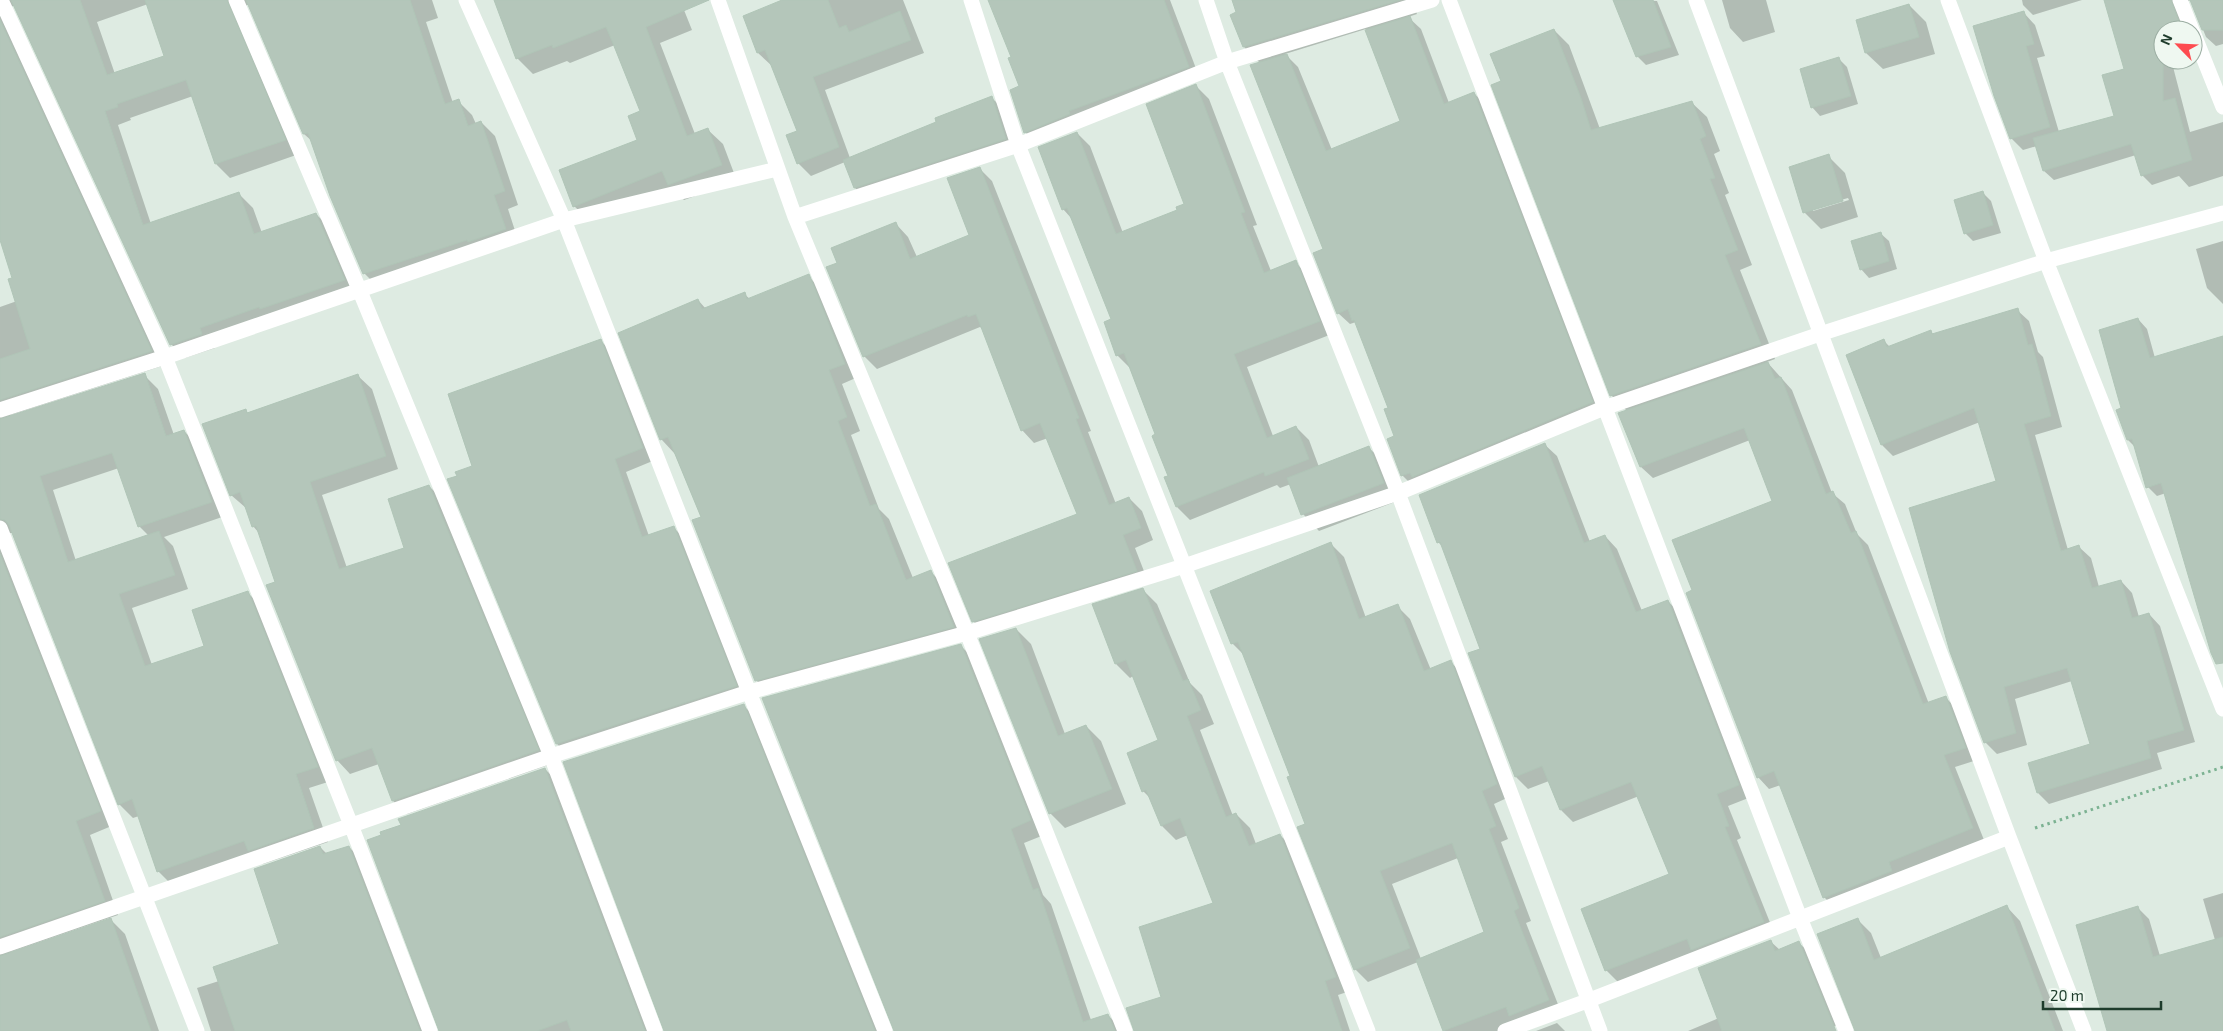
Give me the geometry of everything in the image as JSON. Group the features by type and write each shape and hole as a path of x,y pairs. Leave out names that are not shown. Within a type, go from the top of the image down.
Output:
{"street":[{"path":"1,0 164,357 351,825 430,1031"},
{"path":"236,0 359,289 551,756 655,1031"},
{"path":"466,0 564,220 749,692 885,1031"},
{"path":"718,0 795,217 967,632 1125,1031"},
{"path":"971,0 1018,145 1368,1031"},
{"path":"1206,0 1227,62 1398,493 1600,1031"},
{"path":"795,217 1018,145 1227,62 1432,0"},
{"path":"1449,0 1800,918 1846,1031"},
{"path":"1696,0 2009,837 2084,1031"},
{"path":"1948,0 2046,261 2223,709"},
{"path":"2180,0 2188,20"},
{"path":"2203,56 2223,107"},
{"path":"0,410 164,357 564,220 777,169"},
{"path":"0,947 144,895 551,756 749,692 967,632 1184,566 1398,493 1604,408 1820,334 2046,261 2223,212"},
{"path":"0,528 197,1031"},
{"path":"1505,1031 1588,1001 2009,837"}],"path":[{"path":"2009,837 2223,767"}],"building":[{"path":"11,0 80,0 107,75 164,56 145,0 227,0 286,140 215,164 186,80 117,104 118,107 105,111 143,225 239,192 254,234 316,213 345,280 200,328 202,334 170,345"},
{"path":"246,0 410,0 445,104 459,99 468,126 481,121 505,191 494,195 506,229 363,274 330,196 308,133 303,134"},
{"path":"494,0 709,0 646,27 687,136 708,128 722,165 668,185 662,171 573,207 559,170 637,140 628,116 640,111 606,27 553,48 552,45 516,59"},
{"path":"782,0 828,0 839,28 846,25 849,32 900,11 911,40 813,77 839,147 797,164 786,135 797,131 765,50 757,53 743,16"},
{"path":"988,0 1164,0 1189,67 1069,111 1070,114 1024,133 1010,90 1019,86 1008,58 1011,57"},
{"path":"1232,0 1400,0 1243,47 1230,15 1236,12"},
{"path":"1613,0 1653,0 1671,47 1636,57"},
{"path":"2104,0 2171,0 2178,20 2153,20 2153,70 2163,70 2163,101 2175,98 2192,160 2141,176 2131,144 2043,171 2033,138 2114,116 2102,75 2124,69"},
{"path":"2190,0 2223,0 2223,30 2203,30 2203,20 2198,20"},
{"path":"1909,4 1919,37 1865,53 1856,20"},
{"path":"2024,11 2034,44 2026,46 2050,127 2010,139 1994,96 1973,26"},
{"path":"1410,16 1444,104 1474,92 1593,402 1412,477 1410,473 1401,476 1387,439 1394,436 1384,409 1388,408 1354,320 1352,321 1348,309 1337,314 1313,253 1323,249 1250,65 1287,54 1326,151 1400,121 1365,30"},
{"path":"0,20 152,351 0,400 0,359 30,349 8,279 12,278 0,240"},
{"path":"1554,29 1581,98 1591,130 1692,101 1706,136 1700,139 1715,178 1710,179 1738,250 1725,255 1761,344 1610,396 1491,85 1501,81 1490,54"},
{"path":"1839,57 1851,96 1811,108 1800,69"},
{"path":"1196,84 1245,212 1241,213 1264,273 1296,260 1320,321 1234,354 1267,438 1296,426 1309,459 1265,476 1264,472 1176,507 1164,477 1168,476 1152,436 1155,434 1124,353 1116,356 1104,322 1111,319 1067,208 1062,210 1038,147 1077,132 1116,234 1177,210 1176,207 1184,204 1146,104"},
{"path":"992,96 1006,139 854,188 843,160 936,122 935,118"},
{"path":"1829,154 1843,201 1803,213 1789,167"},
{"path":"980,167 1079,418 1076,419 1109,505 1129,497 1141,528 1123,535 1137,571 972,622 948,563 1077,514 1040,423 1021,431 976,314 968,317 967,315 863,357 826,267 837,263 831,248 896,222 910,259 969,235 947,178"},
{"path":"1983,191 1993,225 1964,234 1954,200"},
{"path":"1881,232 1889,261 1860,270 1851,241"},
{"path":"809,274 845,364 829,370 847,417 838,421 870,506 876,504 906,580 931,570 954,627 755,681 692,520 701,517 668,437 660,440 618,333 698,299 702,309 745,292 747,299"},
{"path":"2018,308 2028,345 2032,344 2051,416 2024,424 2061,551 2079,545 2092,588 2121,580 2132,618 2149,613 2184,730 2147,741 2151,758 2037,793 2028,763 2090,744 2067,668 2004,687 2016,733 1984,743 1950,652 1909,508 1996,481 1974,408 1881,445 1846,355 1884,339 1887,347 1931,330 1932,334"},
{"path":"2138,318 2150,358 2223,336 2223,663 2216,664 2211,653 2161,483 2146,488 2132,439 2127,440 2116,410 2121,408 2099,330"},
{"path":"601,339 643,448 615,459 642,537 674,526 737,686 556,744 447,479 457,476 455,472 472,466 448,394"},
{"path":"1768,362 1775,379 1781,377 1826,494 1833,491 1851,533 1856,531 1923,704 1946,696 1966,748 1944,755 1973,828 1889,862 1892,871 1823,898 1774,771 1757,778 1686,593 1692,590 1672,540 1772,501 1744,428 1640,467 1618,413"},
{"path":"145,373 166,436 184,430 212,502 138,527 112,453 40,476 68,562 159,531 175,575 119,594 145,666 204,646 192,610 248,591 318,767 296,774 314,828 248,851 244,841 157,872 132,799 118,805 9,525 5,520 0,519 0,419"},
{"path":"358,374 386,456 310,482 339,569 404,548 388,499 429,485 539,750 392,801 372,748 336,761 266,585 275,582 256,526 252,527 240,492 230,496 202,424 246,409 247,413"},
{"path":"1545,443 1584,543 1605,535 1636,612 1668,600 1739,785 1717,794 1729,826 1725,827 1764,922 1691,950 1687,939 1605,971 1581,909 1669,874 1631,782 1560,810 1542,766 1515,777 1468,653 1480,649 1440,542 1437,543 1419,495"},
{"path":"1369,446 1384,483 1301,515 1287,478"},
{"path":"1331,542 1359,619 1398,604 1424,671 1451,660 1497,784 1482,791 1496,826 1489,829 1519,908 1514,911 1549,1000 1509,1016 1506,1007 1443,1031 1416,960 1484,932 1452,843 1380,871 1410,948 1354,970 1297,827 1305,824 1287,777 1290,776 1238,642 1231,644 1210,591"},
{"path":"0,554 101,811 76,821 105,901 0,937"},
{"path":"1143,588 1183,681 1188,679 1201,710 1187,716 1226,817 1236,813 1249,846 1280,834 1336,977 1325,981 1342,1031 1134,1031 1126,1008 1161,997 1139,927 1213,903 1180,818 1161,826 1146,790 1142,792 1127,753 1158,740 1126,660 1115,664 1092,604"},
{"path":"1016,628 1058,736 1086,725 1112,789 1049,814 979,639"},
{"path":"961,644 1031,820 1011,829 1033,890 1038,888 1083,1022 1108,1014 1115,1031 894,1031 762,698"},
{"path":"744,704 875,1031 664,1031 563,762"},
{"path":"545,768 645,1031 571,1031 567,1020 537,1031 439,1031 367,840 381,835 380,832 401,825 398,819"},
{"path":"320,846 323,854 349,846 420,1031 235,1031 213,967 279,944 254,869"},
{"path":"2007,905 2055,1031 1855,1031 1817,934 1858,918 1874,960"},
{"path":"2138,906 2153,957 2223,937 2223,1031 2107,1031 2076,925"},
{"path":"111,918 151,1031 0,1031 0,956"},
{"path":"1771,940 1775,951 1799,941 1836,1031 1722,1031 1698,968"}]}
